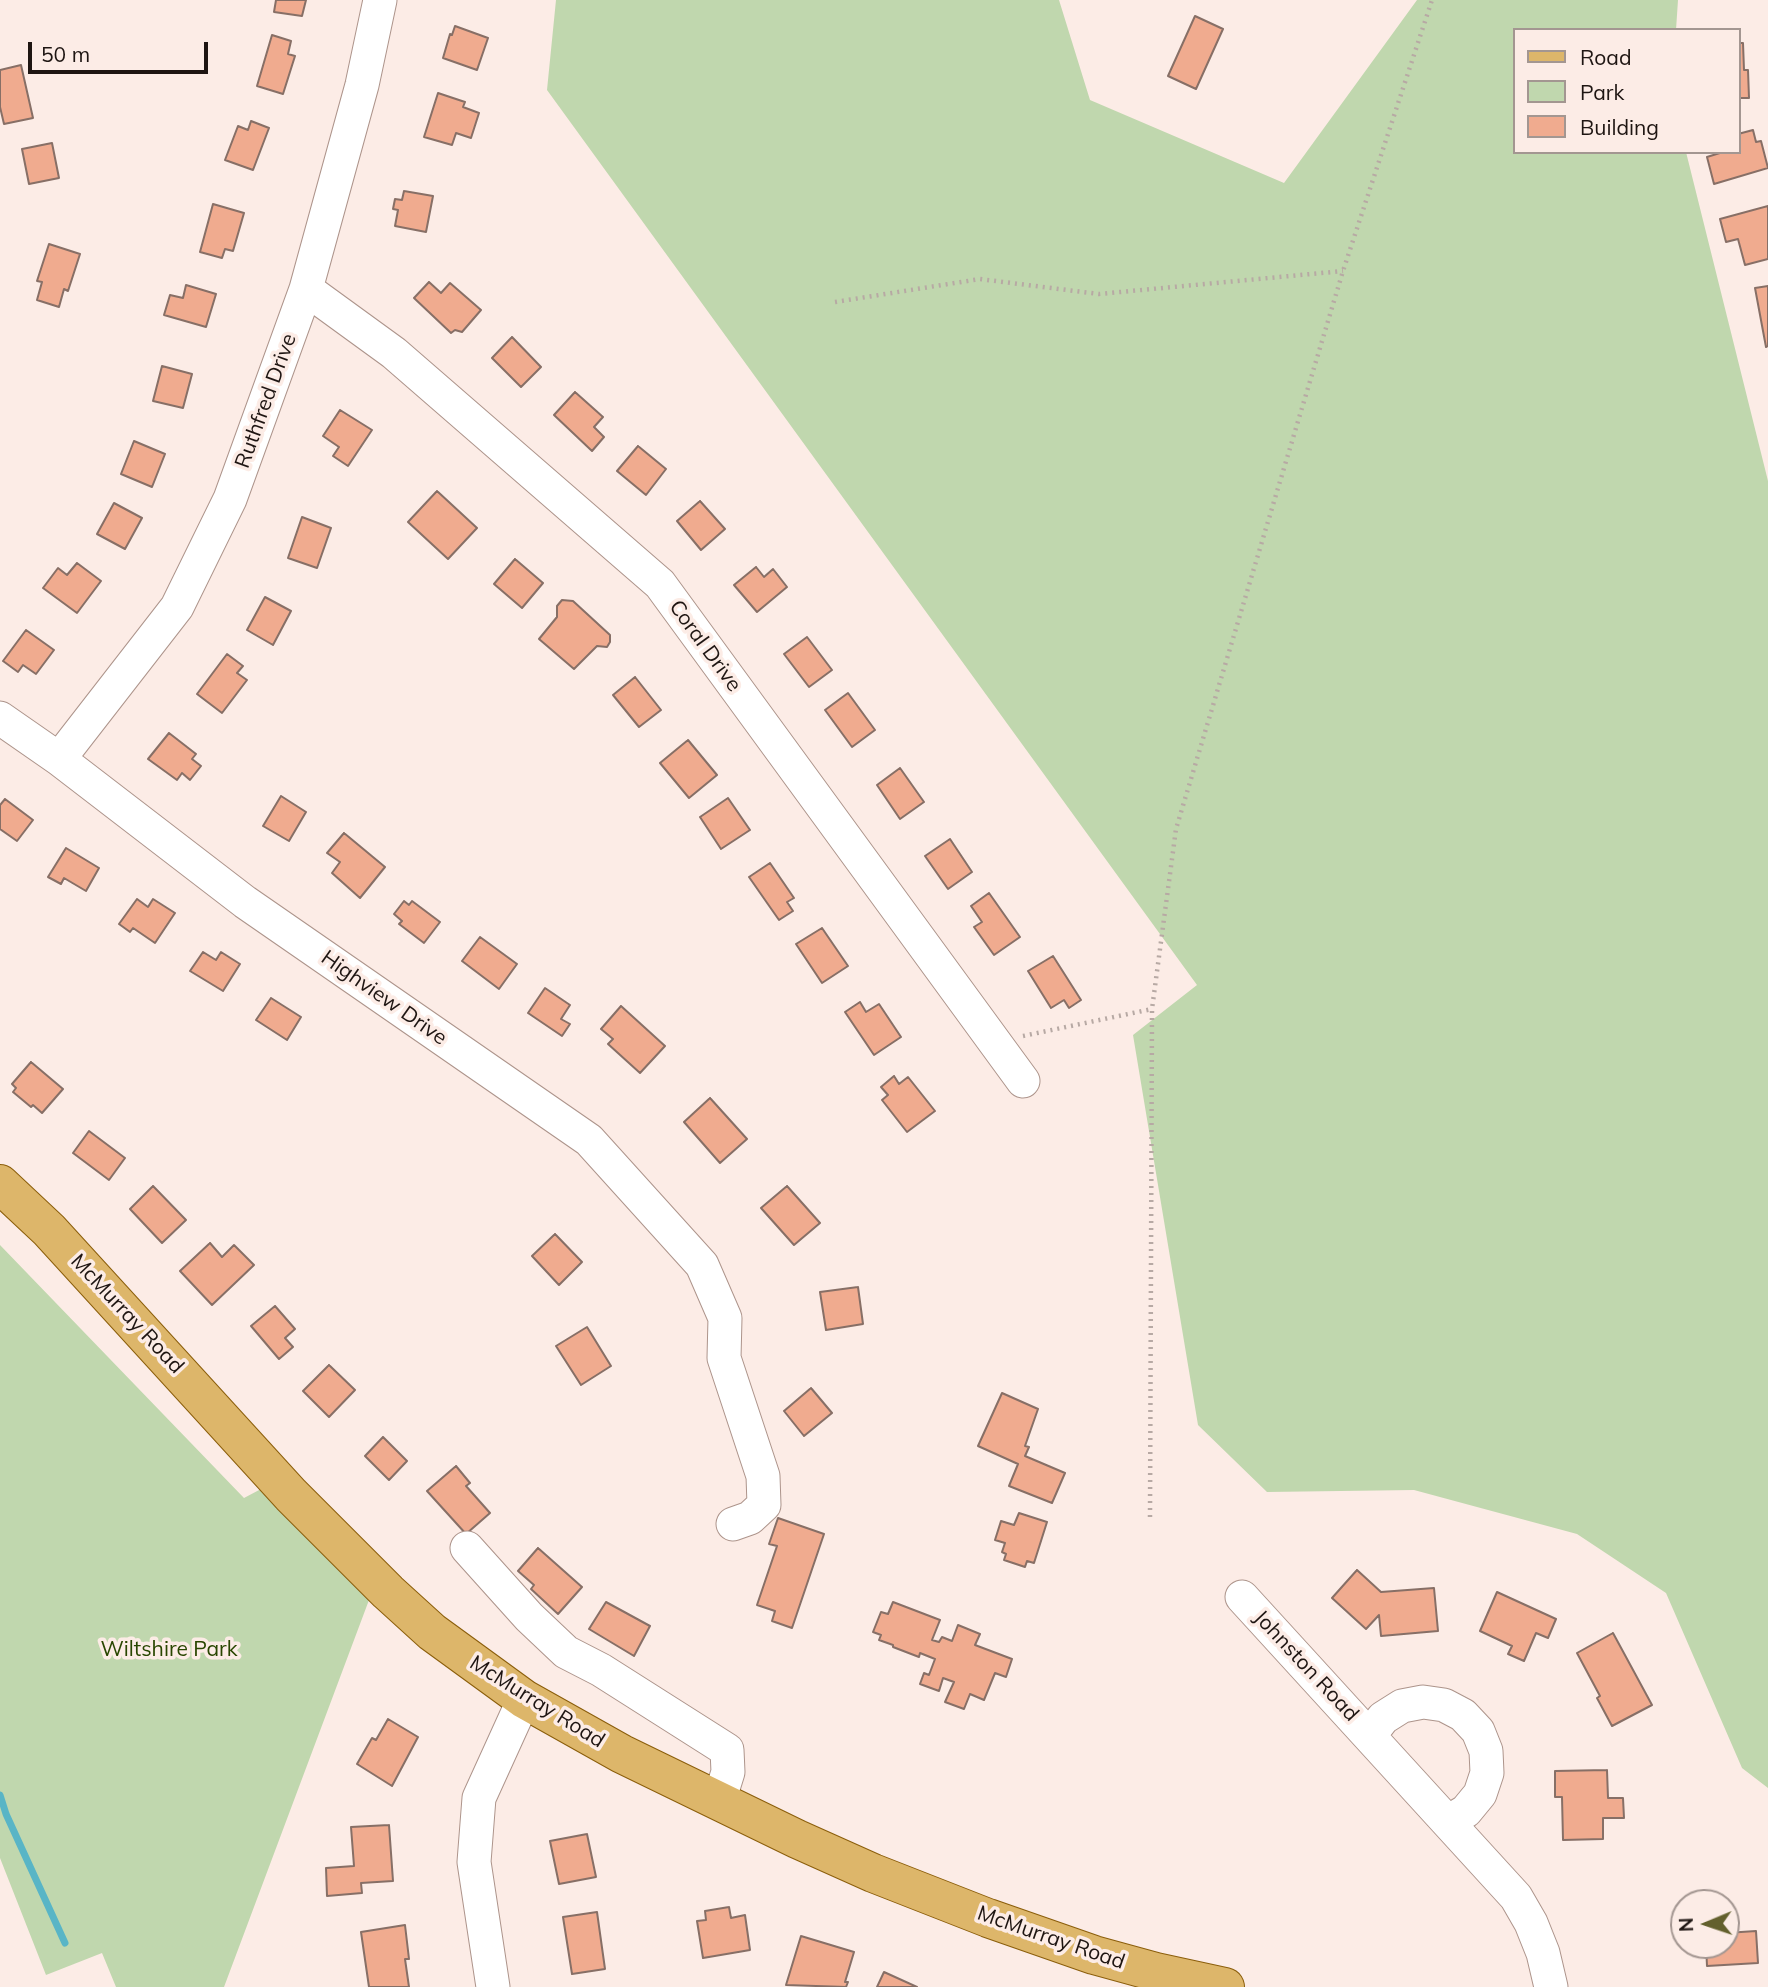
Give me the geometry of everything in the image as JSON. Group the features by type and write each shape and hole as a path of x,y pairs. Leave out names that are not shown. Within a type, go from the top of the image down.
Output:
{"main road":[{"name":"McMurray Road","path":"0,1184 49,1230 291,1495 388,1592 432,1632 524,1699 622,1755 873,1873 988,1918 1116,1961 1225,1987"}],"street":[{"name":"Ruthfred Drive","path":"60,759 177,607 230,499 306,289 362,85 380,0"},
{"name":"Coral Drive","path":"306,289 394,354 660,584 1023,1081"},
{"name":"Highview Drive","path":"0,718 60,759 244,902 589,1140 702,1265 726,1318 724,1358 763,1476 764,1505 750,1518 733,1524"},
{"path":"467,1548 529,1618 566,1652 601,1670 727,1750 728,1772 719,1801"},
{"name":"Johnston Road","path":"1242,1597 1516,1897 1531,1923 1543,1953 1551,1987"},
{"path":"493,1987 474,1861 479,1798 524,1699"},
{"name":"Johnston Road","path":"1370,1735 1383,1718 1392,1712 1402,1706 1423,1702 1444,1705 1454,1710 1463,1715 1478,1731 1486,1751 1486,1773 1480,1794 1466,1811 1448,1822"}],"path":[{"path":"1150,1517 1152,1009 1176,829 1343,271 1432,0"},
{"path":"835,302 979,279 1099,294 1343,271"},
{"path":"993,1042 1152,1009"}],"green space":[{"path":"556,0 1059,0 1090,100 1284,183 1417,0 1678,0 1676,28 1512,28 1512,154 1686,154 1768,481 1768,1788 1742,1768 1666,1593 1577,1534 1414,1490 1267,1492 1198,1425 1133,1035 1197,985 547,90"},
{"name":"Wiltshire Park","path":"0,1245 244,1498 261,1489 369,1600 224,1987 116,1987 102,1953 46,1975 0,1858"}],"building":[{"path":"276,0 306,0 302,16 274,12"},
{"path":"1195,16 1223,29 1196,89 1168,76"},
{"path":"455,26 488,38 477,70 443,58"},
{"path":"272,35 291,41 288,54 295,56 283,94 257,86"},
{"path":"1740,43 1743,43 1744,70 1748,70 1749,98 1740,98"},
{"path":"21,65 33,118 4,124 0,107 0,70"},
{"path":"438,93 465,102 463,107 479,113 471,138 456,133 452,145 424,137"},
{"path":"251,121 269,128 253,170 225,160 238,126 248,130"},
{"path":"1753,130 1756,142 1761,141 1768,168 1714,184 1707,157 1717,154 1740,154 1740,133"},
{"path":"52,143 59,178 29,184 22,149"},
{"path":"404,191 433,196 426,232 395,226 398,210 393,209 395,199 402,200"},
{"path":"213,204 244,213 233,251 225,249 222,258 200,252"},
{"path":"1768,206 1768,259 1745,265 1738,239 1726,242 1720,219"},
{"path":"49,244 80,254 68,291 64,289 59,307 37,300 42,282 37,281"},
{"path":"429,282 441,293 450,283 481,310 462,332 455,330 451,333 414,298"},
{"path":"186,285 216,294 206,327 164,315 170,295 183,298"},
{"path":"1768,286 1768,346 1766,347 1755,288"},
{"path":"512,337 541,367 521,387 492,358"},
{"path":"162,366 192,374 183,408 153,401"},
{"path":"575,392 603,417 594,427 604,437 592,451 554,415"},
{"path":"340,410 372,430 348,466 333,456 339,447 323,436"},
{"path":"134,441 165,454 152,487 121,474"},
{"path":"638,446 666,469 646,495 617,471"},
{"path":"437,491 477,528 448,559 408,522"},
{"path":"700,501 725,529 701,550 677,521"},
{"path":"114,503 142,518 125,549 97,534"},
{"path":"302,517 331,528 317,568 288,558"},
{"path":"515,559 543,583 522,608 494,584"},
{"path":"77,563 101,581 77,613 43,588 58,568 67,575"},
{"path":"756,567 764,577 773,569 787,587 757,612 734,585"},
{"path":"265,597 291,611 273,645 247,630"},
{"path":"562,600 573,601 610,635 607,647 597,646 574,669 539,639 557,617 557,606"},
{"path":"26,630 54,650 36,674 23,665 18,672 3,661"},
{"path":"807,637 832,670 809,687 784,654"},
{"path":"227,654 243,666 237,673 247,680 222,713 197,694"},
{"path":"635,677 661,710 639,727 613,695"},
{"path":"848,693 875,730 852,747 825,710"},
{"path":"169,733 196,754 192,759 201,766 190,780 182,773 177,780 148,759"},
{"path":"688,740 717,775 689,798 660,763"},
{"path":"900,768 924,802 900,819 877,785"},
{"path":"281,796 306,812 289,841 263,826"},
{"path":"728,798 750,830 721,849 700,817"},
{"path":"5,799 33,820 17,841 0,829 0,805"},
{"path":"344,833 385,867 360,898 332,873 340,862 327,853"},
{"path":"950,839 972,872 948,889 925,856"},
{"path":"66,848 99,868 86,891 64,878 61,884 48,877"},
{"path":"770,863 794,898 787,902 793,911 779,920 749,877"},
{"path":"989,893 1020,937 994,955 974,927 982,922 971,906"},
{"path":"137,899 148,907 153,899 175,913 155,943 133,928 130,932 119,924"},
{"path":"404,901 409,905 412,901 440,922 424,943 399,924 402,921 394,914"},
{"path":"822,928 848,966 822,983 796,944"},
{"path":"480,937 517,964 499,989 462,961"},
{"path":"203,952 216,960 221,952 240,964 223,991 190,971"},
{"path":"1053,956 1081,1000 1069,1008 1064,1000 1051,1008 1028,971"},
{"path":"545,988 570,1005 561,1019 570,1024 562,1036 528,1013"},
{"path":"271,998 301,1017 287,1040 256,1020"},
{"path":"860,1002 866,1012 879,1004 901,1037 874,1055 845,1012"},
{"path":"621,1006 665,1046 640,1073 608,1044 613,1039 601,1029"},
{"path":"31,1062 63,1089 42,1113 13,1092 16,1088 12,1084"},
{"path":"894,1076 899,1084 908,1077 935,1111 907,1132 882,1100 888,1095 881,1087"},
{"path":"710,1098 747,1139 720,1163 684,1122"},
{"path":"89,1131 125,1158 109,1180 73,1153"},
{"path":"153,1186 186,1220 162,1243 130,1209"},
{"path":"787,1186 820,1223 794,1245 761,1208"},
{"path":"555,1234 582,1262 559,1285 532,1256"},
{"path":"210,1243 222,1257 234,1245 254,1265 212,1305 180,1271"},
{"path":"858,1287 863,1324 826,1330 820,1292"},
{"path":"275,1306 295,1329 285,1338 293,1347 279,1359 251,1326"},
{"path":"587,1327 611,1366 581,1385 556,1346"},
{"path":"329,1365 355,1390 329,1417 303,1391"},
{"path":"811,1388 832,1413 804,1436 784,1411"},
{"path":"1002,1393 1038,1409 1025,1446 1029,1447 1025,1456 1065,1473 1052,1503 1009,1486 1018,1464 978,1446"},
{"path":"383,1437 407,1461 389,1480 365,1456"},
{"path":"456,1466 470,1483 466,1486 490,1513 466,1534 427,1491"},
{"path":"1019,1513 1047,1522 1034,1563 1027,1561 1025,1567 1004,1560 1006,1554 1002,1552 1005,1543 995,1540 1001,1521 1014,1525"},
{"path":"778,1518 824,1534 792,1628 772,1621 775,1611 757,1605 777,1546 769,1544"},
{"path":"538,1548 582,1587 558,1614 531,1589 534,1585 518,1571"},
{"path":"1357,1570 1381,1592 1434,1588 1438,1631 1381,1636 1379,1615 1366,1629 1332,1598"},
{"path":"1497,1592 1556,1619 1548,1638 1536,1633 1524,1661 1508,1654 1512,1646 1480,1631"},
{"path":"606,1602 650,1626 634,1656 589,1629"},
{"path":"893,1602 940,1620 932,1640 939,1642 942,1637 952,1641 958,1625 980,1634 975,1645 1012,1659 1006,1677 995,1673 984,1700 970,1694 964,1709 945,1702 954,1682 943,1678 939,1691 920,1684 924,1673 929,1675 935,1659 920,1653 919,1657 893,1647 879,1640 881,1635 873,1632 881,1612 888,1614"},
{"path":"1613,1633 1652,1705 1612,1726 1597,1698 1600,1696 1577,1653"},
{"path":"388,1719 418,1737 392,1786 357,1764 372,1738 376,1740"},
{"path":"1607,1770 1608,1798 1623,1798 1624,1818 1603,1818 1603,1839 1563,1840 1562,1797 1555,1797 1555,1771"},
{"path":"389,1825 393,1881 361,1883 362,1893 327,1896 326,1868 354,1866 351,1827"},
{"path":"587,1834 596,1877 559,1884 550,1841"},
{"path":"729,1907 731,1918 745,1915 750,1950 703,1958 697,1921 706,1920 705,1911"},
{"path":"597,1912 605,1969 572,1974 563,1917"},
{"path":"405,1925 409,1959 405,1959 409,1987 369,1987 361,1932"},
{"path":"1756,1931 1758,1963 1707,1966 1707,1959 1740,1959 1740,1932"},
{"path":"801,1936 854,1952 846,1987 786,1985"},
{"path":"884,1972 917,1987 877,1987"}],"waterway":[{"path":"0,1795 6,1814 65,1943"}]}
